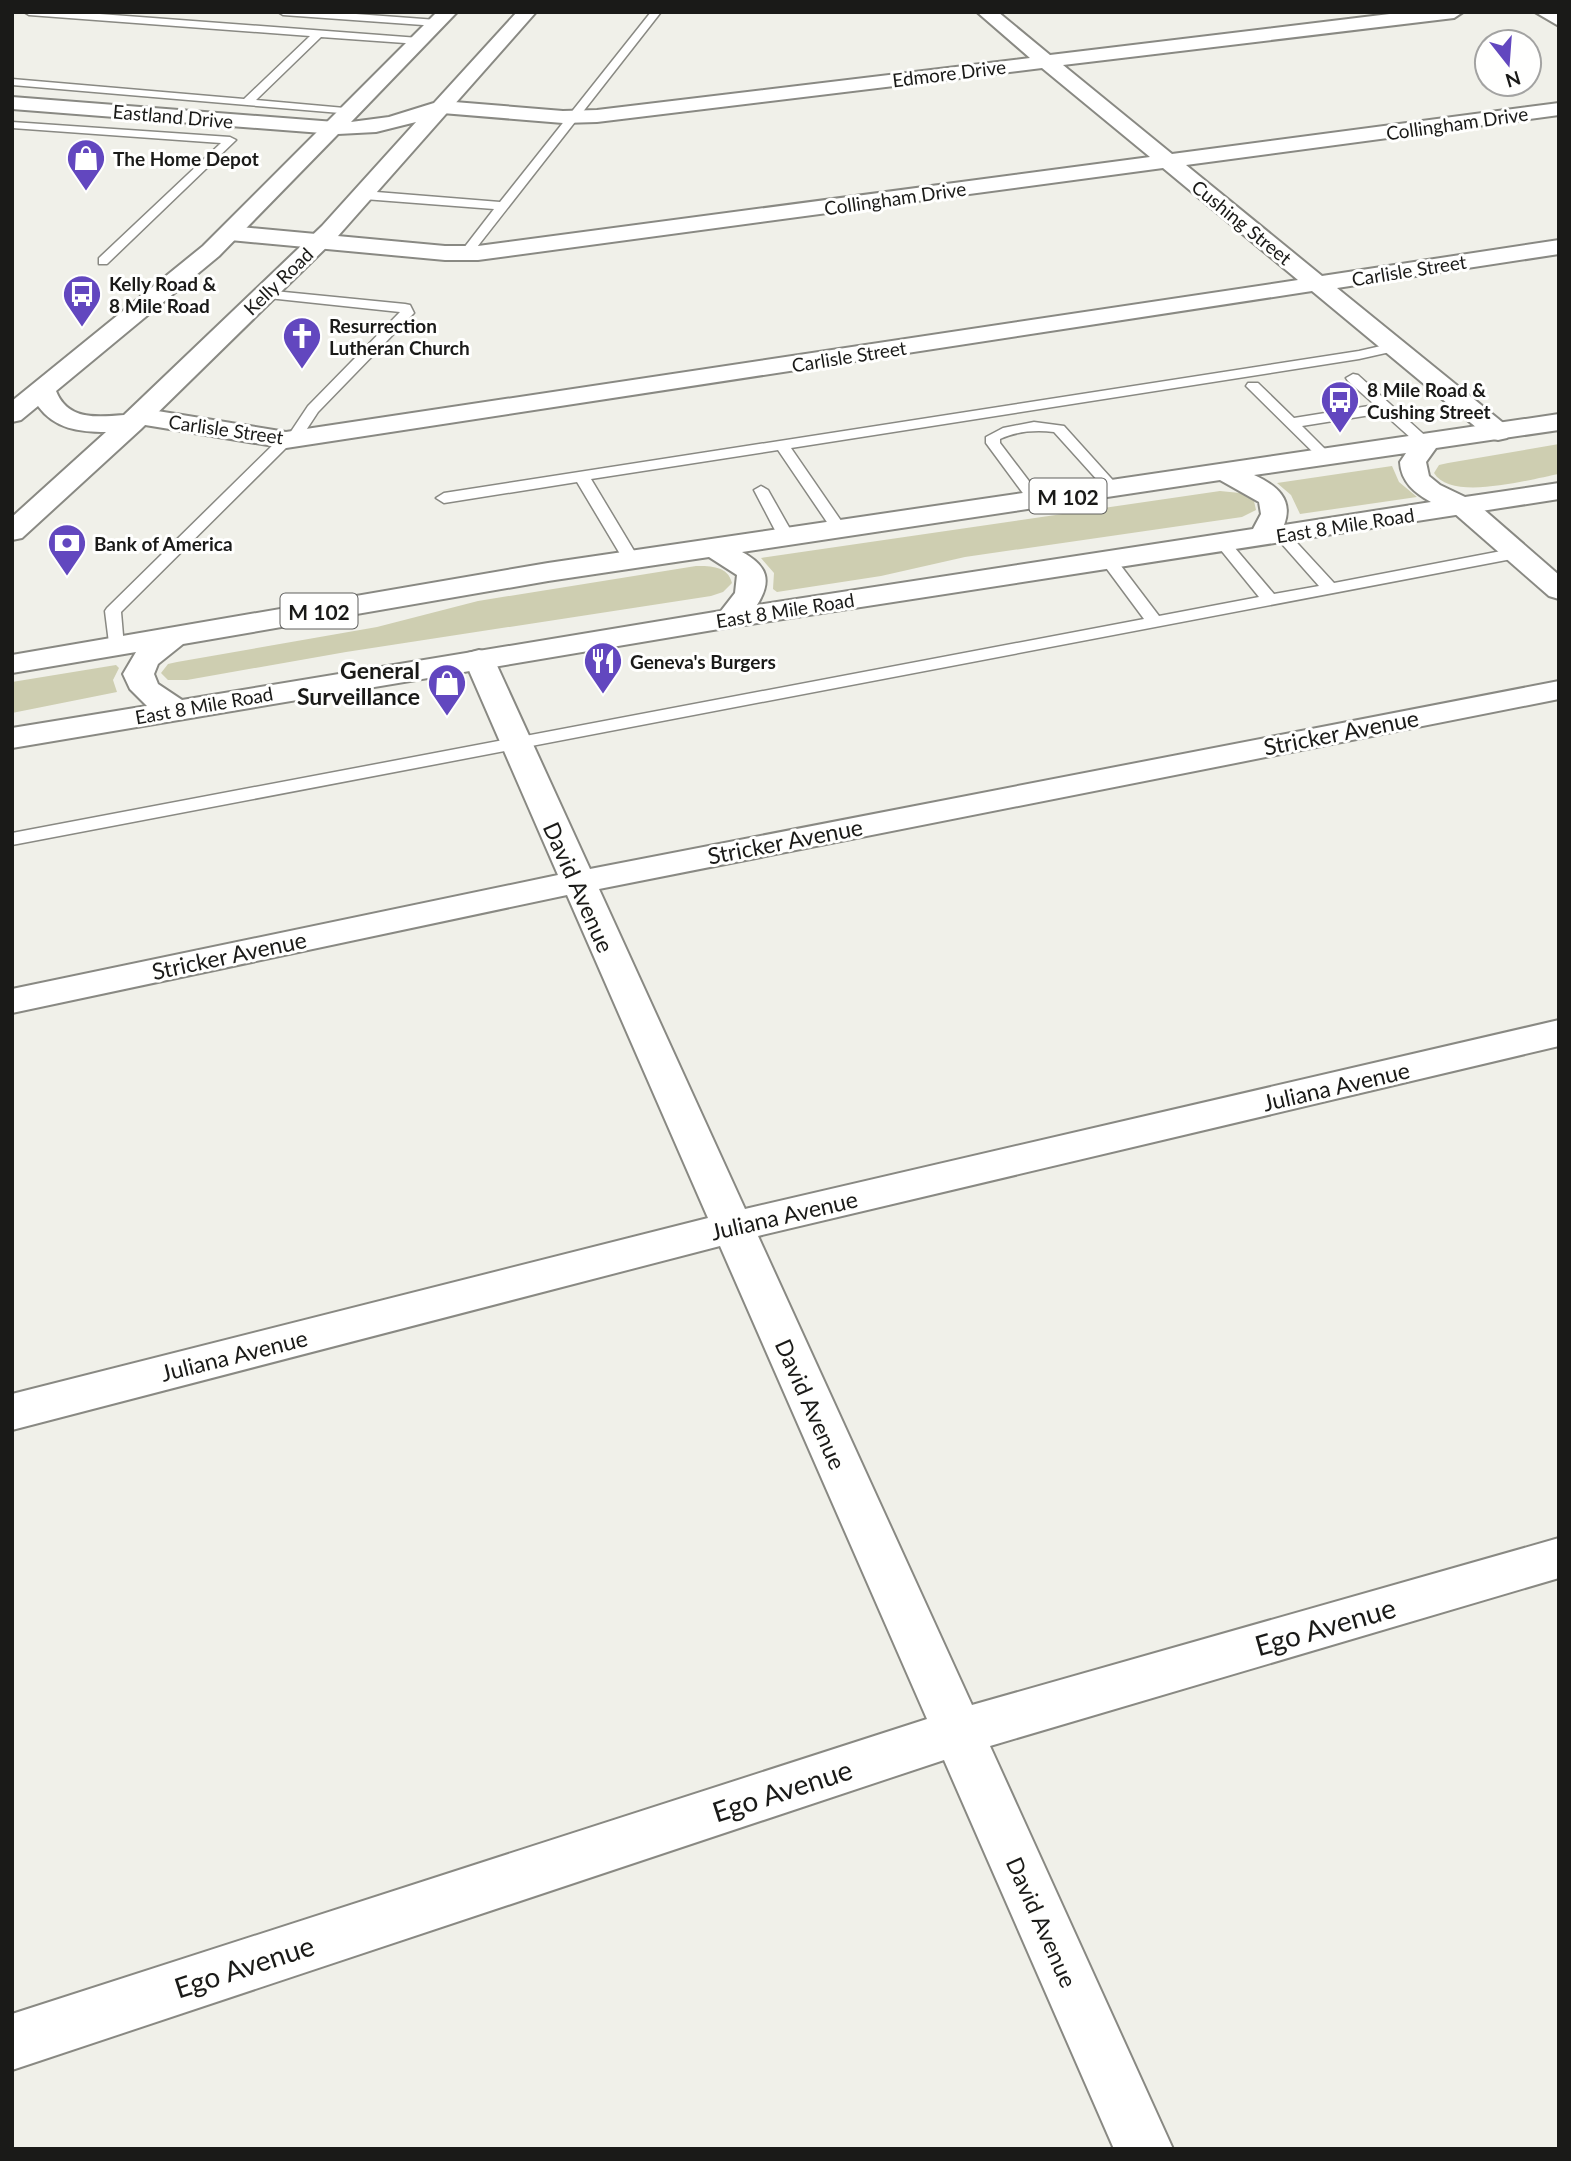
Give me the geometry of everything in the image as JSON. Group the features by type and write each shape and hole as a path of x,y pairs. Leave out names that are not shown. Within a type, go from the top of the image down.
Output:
{"main road":[{"name":"Kelly Road","path":"12,532 135,419 319,242 527,12"},
{"name":"Cushing Street","path":"986,12 1498,432"},
{"name":"Edmore Drive","path":"442,107 575,118 1454,12"},
{"path":"1544,12 1559,20"},
{"path":"12,414 176,282 230,233 443,18"},
{"name":"Eastland Drive","path":"12,103 335,128 394,123 442,107"},
{"name":"Collingham Drive","path":"230,233 466,253 1559,109"},
{"name":"Carlisle Street","path":"44,389 47,404 62,418 86,424 135,419 290,439 1559,247"},
{"name":"M 102","path":"12,664 631,559 1228,474 1559,422"},
{"path":"1426,444 1413,462 1415,477 1429,489 1464,507 1559,590"},
{"path":"1228,474 1260,489 1273,500 1276,507 1272,537"},
{"name":"East 8 Mile Road","path":"12,738 731,618 1559,491"},
{"path":"710,547 740,562 752,576 754,584 751,594 731,618"},
{"path":"173,637 150,653 138,674 139,683 145,691 175,709"},
{"name":"David Avenue","path":"480,659 577,882 1144,2149"},
{"name":"Stricker Avenue","path":"12,1001 577,882 1559,690"},
{"name":"Juliana Avenue","path":"12,1412 732,1227 1559,1034"},
{"name":"Ego Avenue","path":"12,2042 959,1732 1559,1558"}],"lane":[{"path":"29,12 419,41"},
{"path":"283,12 443,18"},
{"path":"466,253 656,12"},
{"path":"248,101 318,34"},
{"path":"12,82 352,111"},
{"path":"12,125 230,140 103,261"},
{"path":"364,195 504,206"},
{"path":"116,646 113,611 290,439 313,409 407,313 405,308 264,294"},
{"path":"444,498 783,447 1359,355 1394,347"},
{"path":"1353,378 1426,444"},
{"path":"1253,386 1327,458"},
{"path":"1291,423 1386,408"},
{"path":"1037,501 993,443 993,437 1000,433 1037,427 1059,429 1114,490"},
{"path":"783,447 838,528"},
{"path":"582,477 602,512 616,529 631,559"},
{"path":"761,490 786,536"},
{"path":"1272,537 1331,588"},
{"path":"1224,544 1270,600"},
{"path":"12,839 1517,553"},
{"path":"1109,561 1155,622"}],"green space":[{"path":"1559,444 1559,474 1512,484 1474,487 1443,482 1434,473 1439,465"},
{"path":"1392,466 1399,482 1417,497 1300,514 1291,495 1277,483"},
{"path":"1220,491 1240,493 1254,501 1256,510 1242,517 965,557 881,576 777,592 773,589 774,573 761,558"},
{"path":"696,566 723,570 732,583 723,592 711,596 346,652 187,680 168,680 161,673 168,664 377,627 478,601"},
{"path":"116,665 119,668 113,680 117,692 12,713 12,682"}],"place":[{"name":"The Home Depot","path":"86,192"},
{"name":"Kelly Road & 8 Mile Road","path":"82,328"},
{"name":"Resurrection Lutheran Church","path":"302,370"},
{"name":"8 Mile Road & Cushing Street","path":"1340,434"},
{"name":"Bank of America","path":"67,577"},
{"name":"Geneva's Burgers","path":"603,695"},
{"name":"General Surveillance","path":"447,717"}]}
